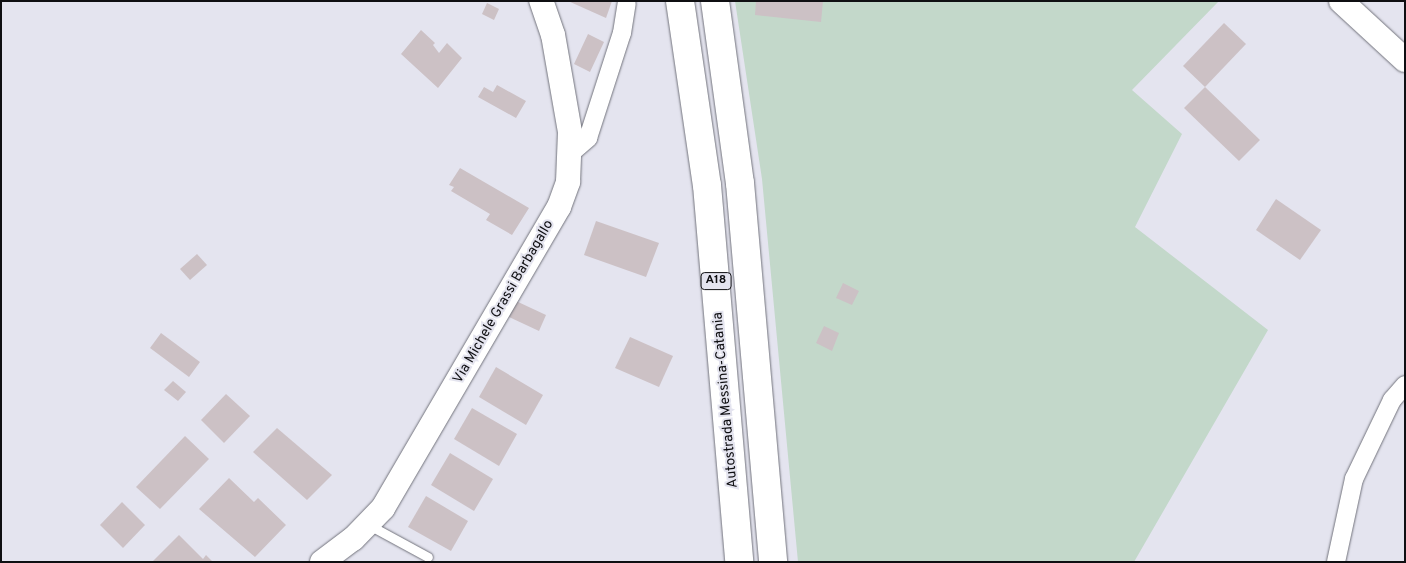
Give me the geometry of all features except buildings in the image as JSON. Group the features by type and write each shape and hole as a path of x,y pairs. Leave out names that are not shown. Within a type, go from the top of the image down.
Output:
{"highway":[{"name":"Autostrada Messina-Catania","path":"680,1 707,185 739,562"},
{"name":"A18","path":"715,1 740,183 773,562"}],"street":[{"name":"Via Michele Grassi Barbagallo","path":"322,562 369,525 383,508 559,207 568,182 571,153 567,104 553,35 541,1"},
{"path":"1341,1 1405,60"},
{"path":"571,153 588,138 622,33 627,3"},
{"path":"1336,562 1354,479 1392,400 1405,385"}],"lane":[{"path":"369,525 428,557"}],"green space":[{"path":"735,1 1219,1 1132,90 1182,134 1135,227 1268,330 1134,562 798,562 762,179"}]}
